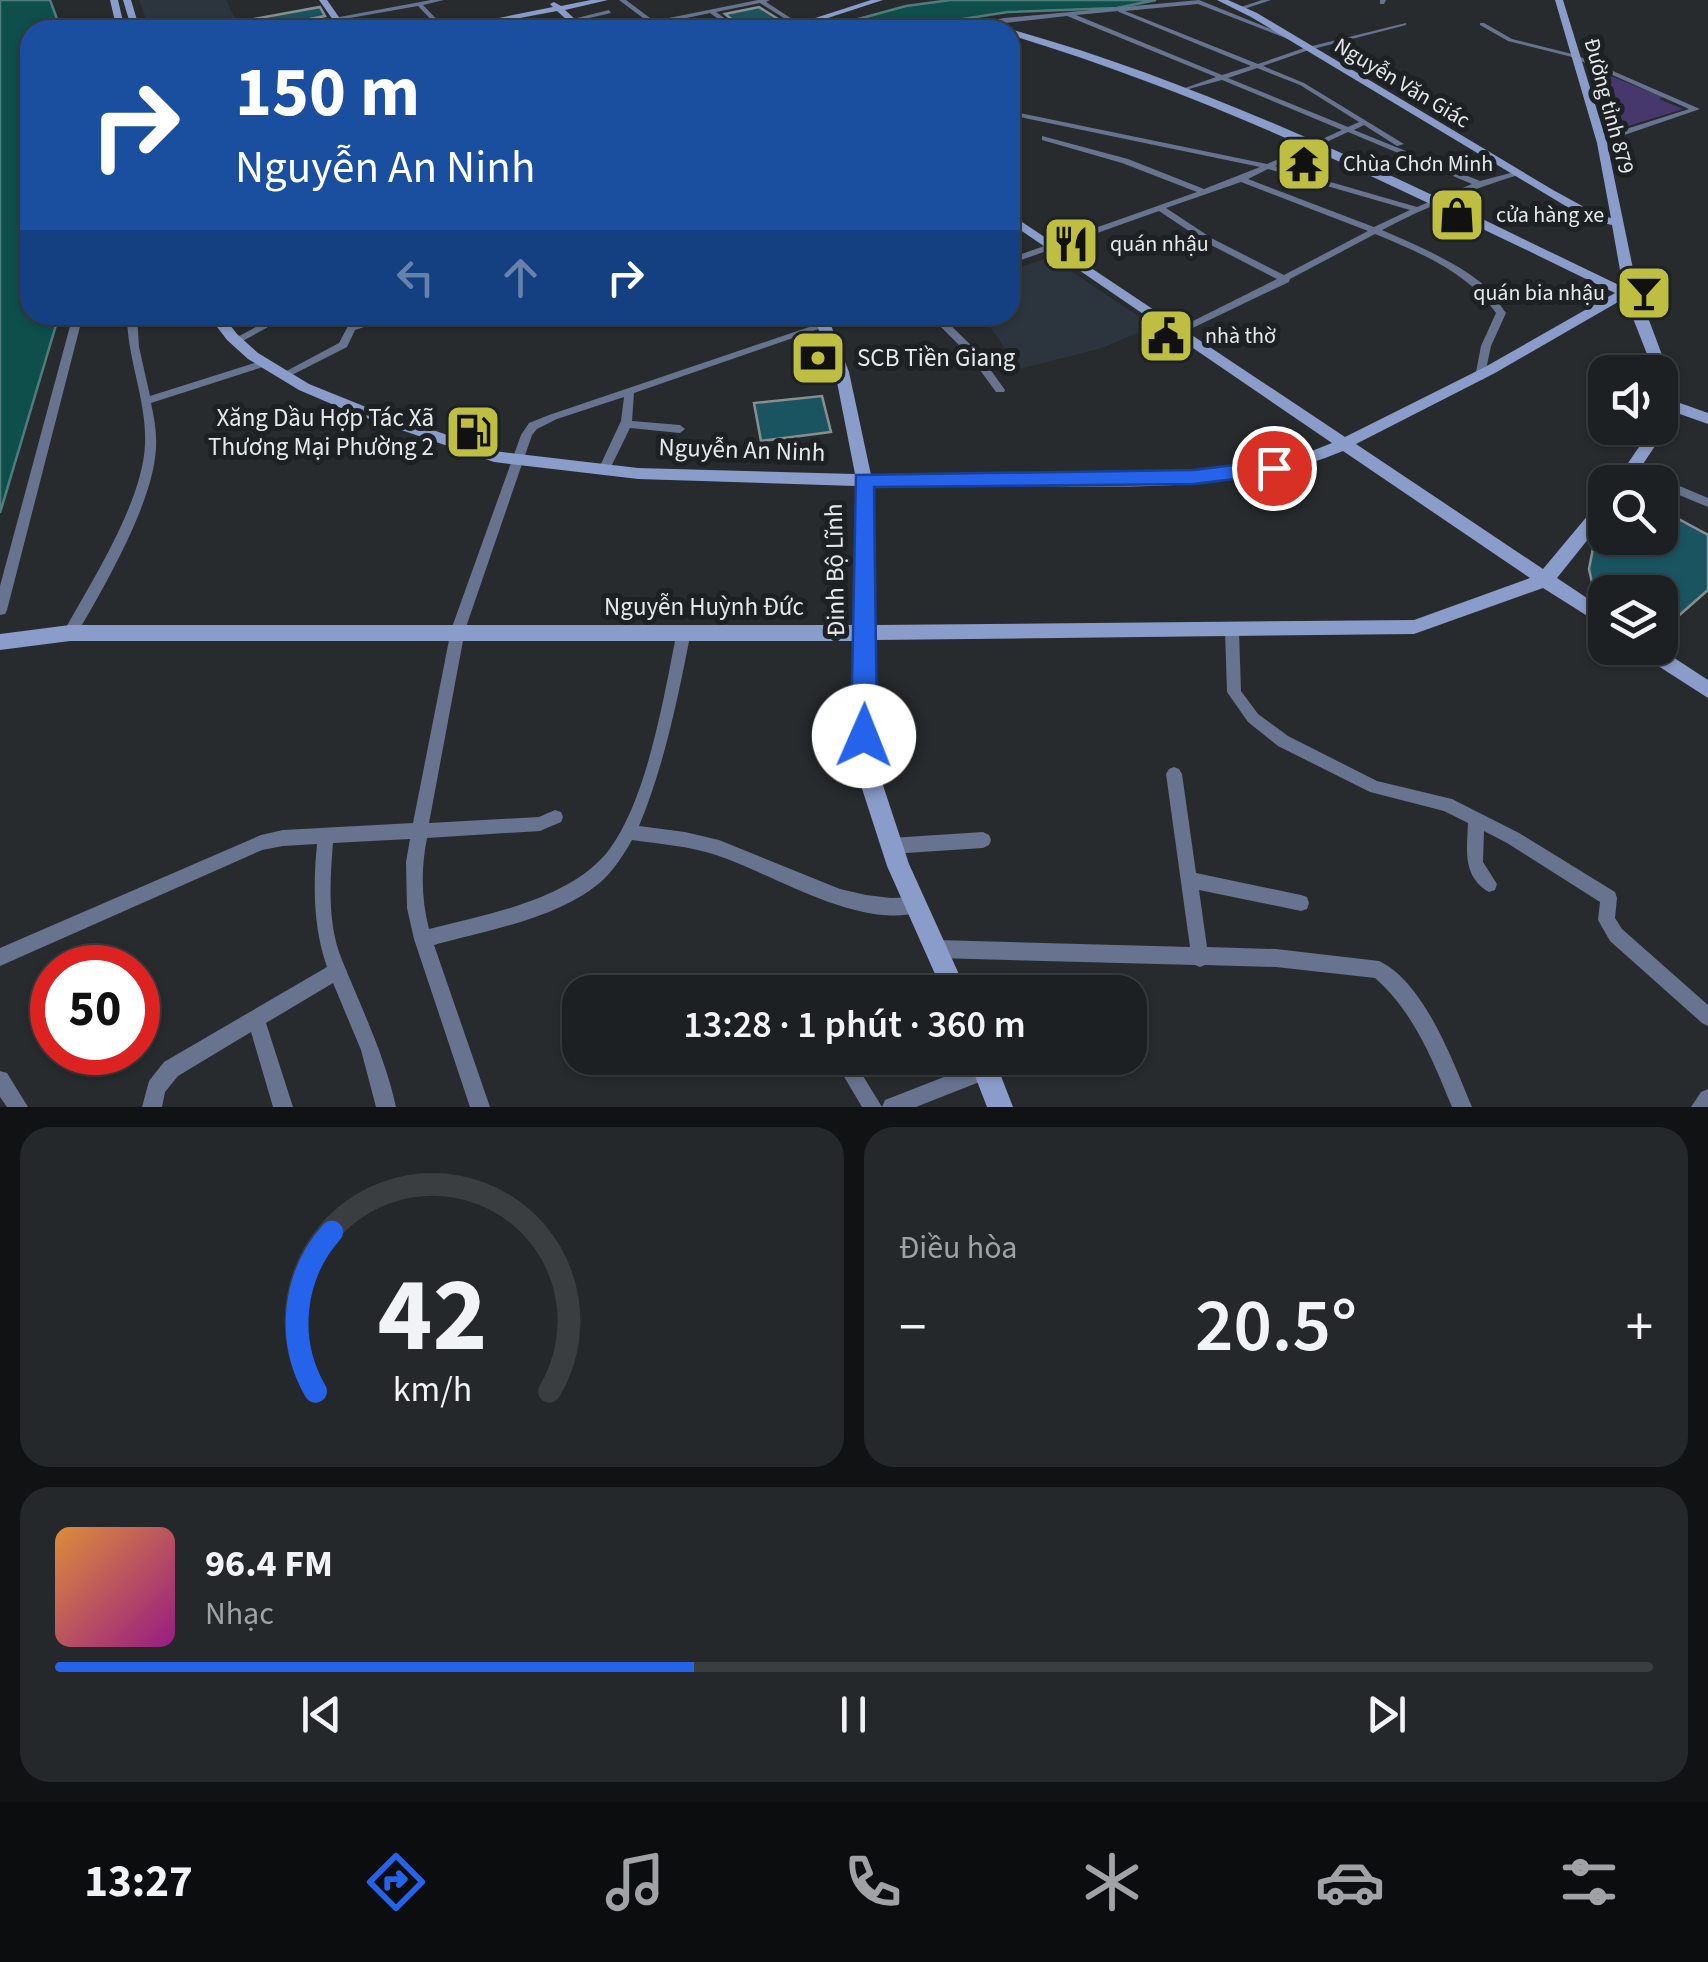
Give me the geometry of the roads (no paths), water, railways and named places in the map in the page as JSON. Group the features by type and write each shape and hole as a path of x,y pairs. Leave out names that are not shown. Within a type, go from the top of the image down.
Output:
{"street":[{"path":"114,0 119,20"},
{"path":"323,0 336,18"},
{"path":"325,20 441,0"},
{"path":"548,0 572,20 609,12"},
{"path":"496,20 604,0"},
{"path":"622,0 650,20"},
{"path":"728,0 738,6"},
{"path":"818,20 879,0"},
{"name":"Nguyễn Văn Giác","path":"1221,0 1241,8 1593,217 1617,224"},
{"path":"1241,8 1268,0"},
{"name":"Đường tỉnh 879","path":"1559,0 1601,140 1629,295 1653,355"},
{"path":"668,20 764,1 791,20"},
{"path":"1004,20 1205,3 1260,30 1290,38"},
{"path":"419,4 434,20"},
{"path":"117,12 128,5"},
{"path":"1119,10 1302,84 1434,165"},
{"path":"711,11 724,20"},
{"path":"1068,14 1476,182"},
{"path":"1187,89 1306,50 1404,24"},
{"path":"1482,24 1510,40 1575,57 1708,114"},
{"path":"1020,35 1101,57 1187,89 1441,200 1629,295"},
{"path":"1601,140 1696,109"},
{"path":"1020,115 1269,167 1420,210"},
{"path":"1020,257 1241,179 1365,122"},
{"path":"1045,138 1125,161 1204,192"},
{"path":"1178,332 1476,182 1514,172"},
{"path":"1241,179 1378,232 1438,261 1491,294 1501,313 1486,346 1480,378"},
{"path":"1158,207 1210,241 1286,280"},
{"path":"1020,225 1588,609"},
{"name":"Nguyễn An Ninh","path":"223,325 236,341 284,375 338,403 475,451 520,462 863,480 1194,477 1274,468 1316,456 1480,378 1629,295"},
{"path":"0,610 75,325"},
{"path":"70,633 107,568 148,467 152,447 132,325"},
{"path":"236,341 266,325"},
{"path":"284,375 343,346 351,328 361,325"},
{"path":"480,1107 423,940 414,895 418,832 458,630 533,426 807,325"},
{"name":"Đinh Bộ Lĩnh","path":"823,325 842,372 863,480 867,770 892,846 948,975"},
{"path":"944,325 973,353 1000,390"},
{"path":"146,400 266,362"},
{"path":"605,468 625,424 631,404 629,391"},
{"path":"1678,408 1708,419"},
{"path":"625,424 680,429"},
{"path":"1678,493 1708,503"},
{"path":"1545,580 1588,527"},
{"name":"Nguyễn Huỳnh Đức","path":"0,642 70,633 1414,628 1545,580"},
{"path":"423,940 539,907 606,867 627,832 664,727 684,631"},
{"path":"1232,631 1234,692 1253,718 1283,741 1375,787 1446,804 1476,819 1609,898 1606,920 1616,935 1708,1017"},
{"path":"1670,665 1708,690"},
{"path":"1174,774 1200,958"},
{"path":"0,957 262,843 540,824 556,817"},
{"path":"1476,819 1475,864 1489,884"},
{"path":"627,832 714,846 819,890 875,908 917,905"},
{"path":"326,836 322,909 338,970 374,1058 386,1107"},
{"path":"892,846 983,840"},
{"path":"1189,880 1300,904"},
{"path":"938,949 1276,958 1378,970 1390,978 1436,1046 1462,1107"},
{"path":"152,1107 156,1088 171,1070 338,970"},
{"path":"256,1020 283,1107"},
{"path":"853,1075 873,1107"},
{"path":"892,1107 960,1075"},
{"path":"987,1075 1000,1107"},
{"path":"0,1080 18,1107"},
{"path":"1701,1107 1708,1099"}],"place":[{"name":"Chùa Chơn Minh","path":"1304,164"},
{"name":"cửa hàng xe","path":"1457,215"},
{"name":"quán nhậu","path":"1071,244"},
{"name":"quán bia nhậu","path":"1644,293"},
{"name":"nhà thờ","path":"1166,336"},
{"name":"SCB Tiền Giang","path":"818,358"},
{"name":"Xăng Dầu Hợp Tác Xã Thương Mại Phường 2","path":"473,432"}]}
